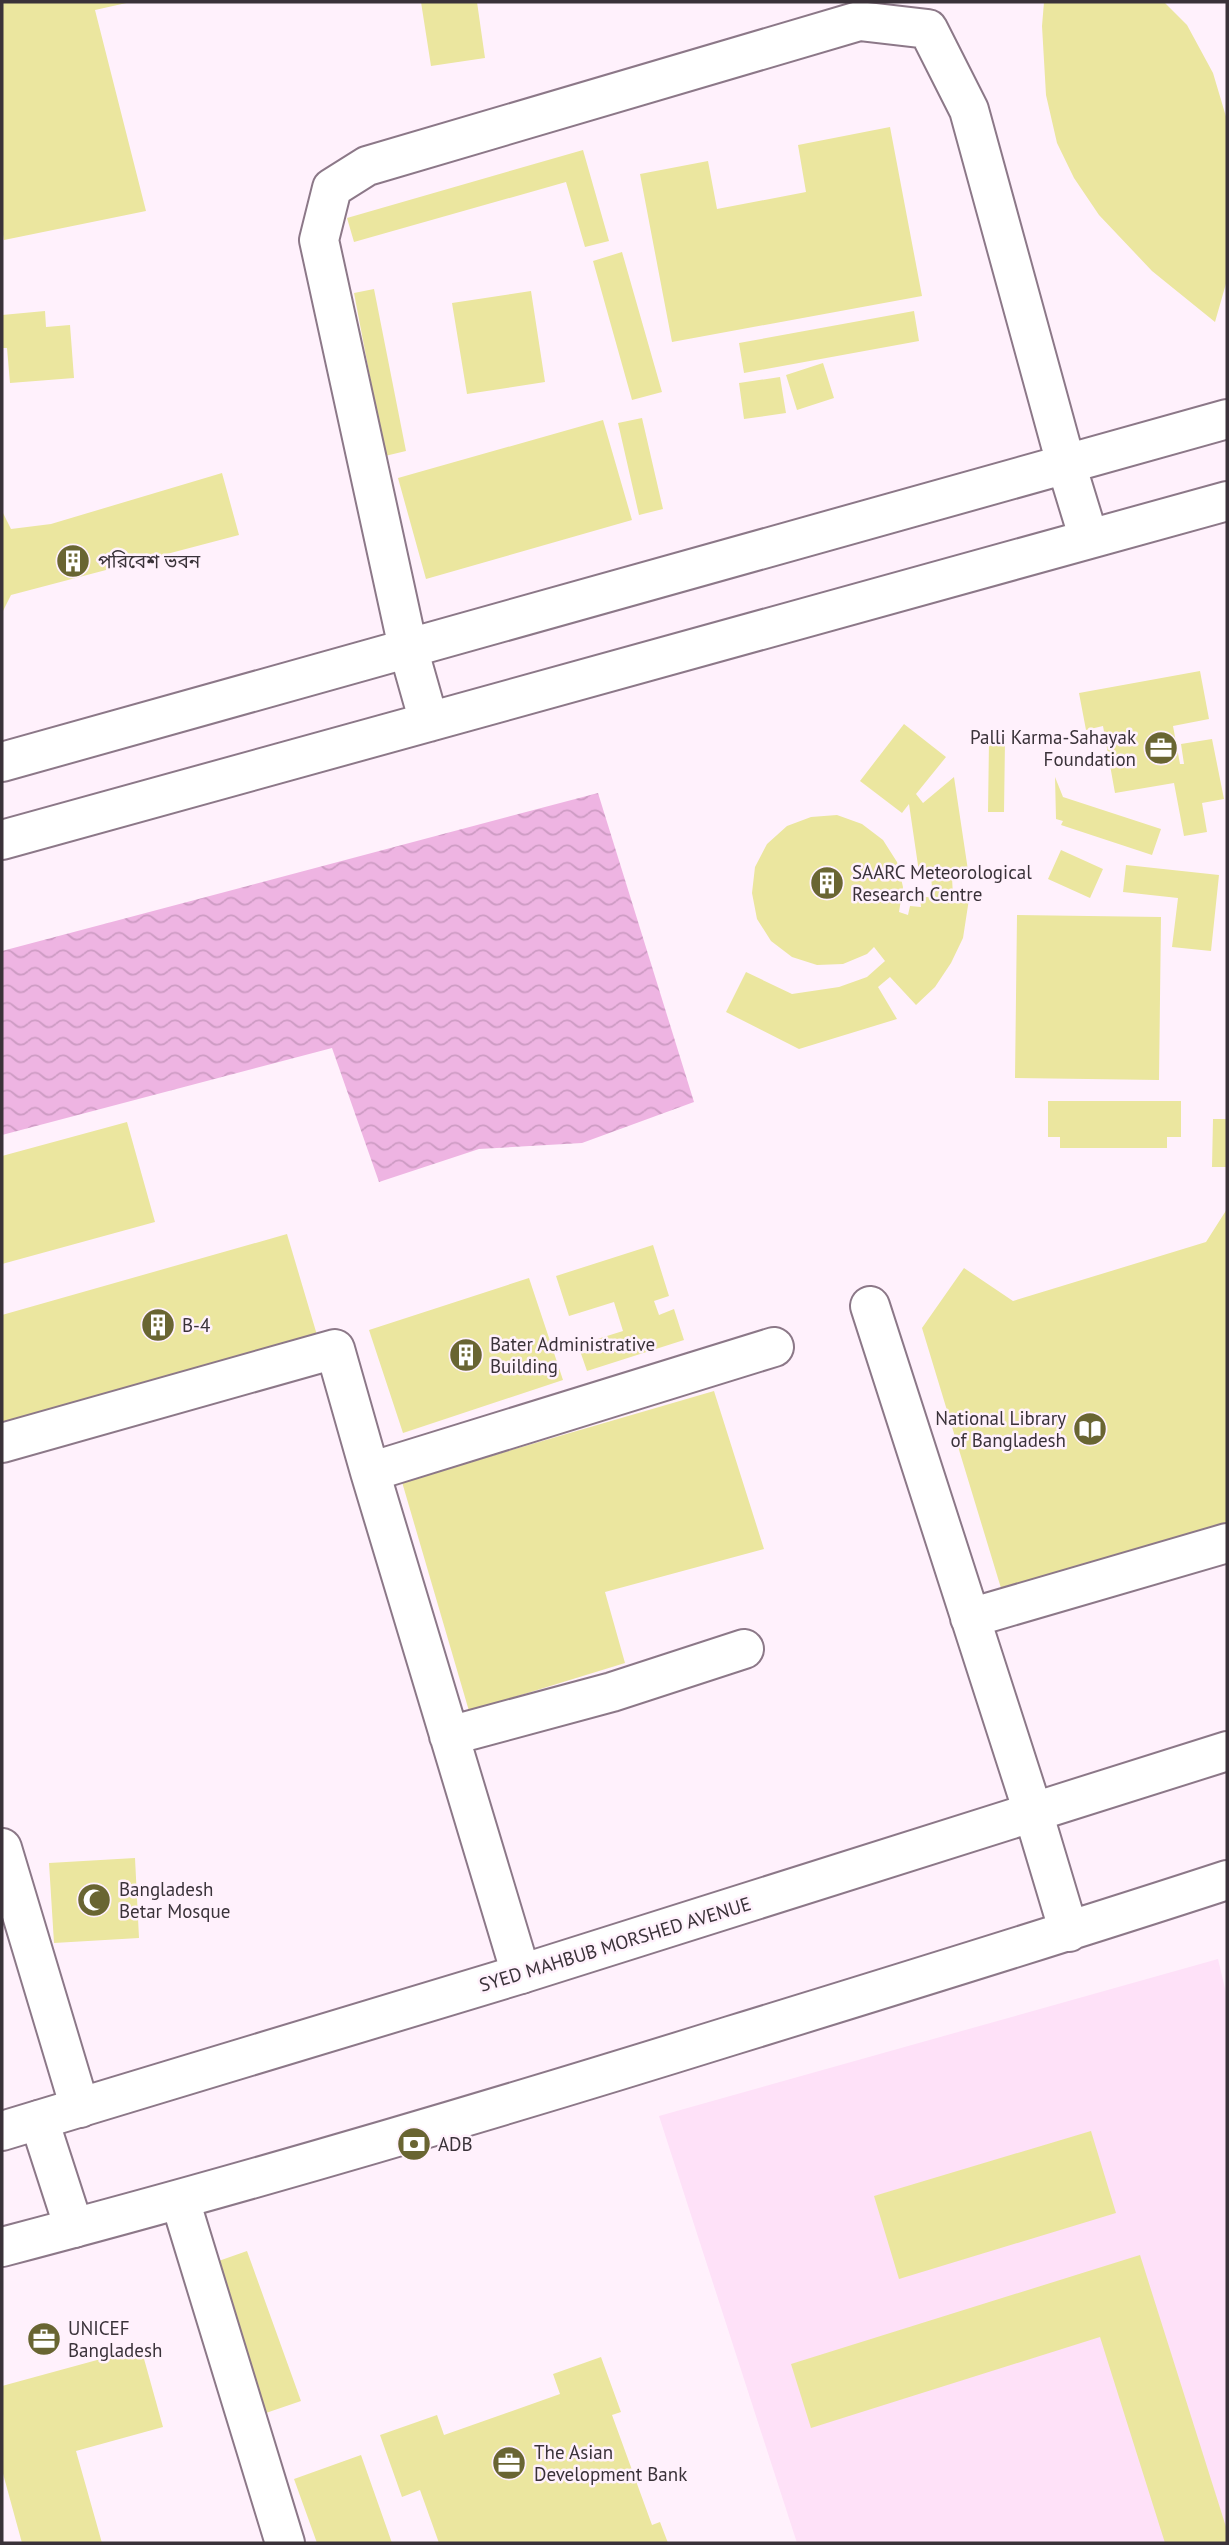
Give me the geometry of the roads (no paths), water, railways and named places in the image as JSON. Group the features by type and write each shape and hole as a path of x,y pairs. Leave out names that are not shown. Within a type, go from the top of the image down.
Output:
{"street":[{"path":"429,722 408,648 319,240 332,188 367,166 859,21 928,29 969,110 1089,539"},
{"path":"2,762 1227,419"},
{"path":"2,840 1227,501"},
{"path":"870,1306 1069,1932"},
{"path":"370,1472 774,1348"},
{"path":"2,1443 335,1349 521,1974"},
{"path":"971,1618 1227,1543"},
{"path":"449,1736 612,1692 744,1649"},
{"name":"SYED MAHBUB MORSHED AVENUE","path":"2,2131 521,1974 1227,1751"},
{"path":"2,1848 80,2108"},
{"path":"2,2247 180,2200 445,2124 1069,1932 1227,1880"},
{"path":"39,2120 74,2228"},
{"path":"180,2200 285,2543"}],"water":[{"path":"598,793 694,1102 582,1143 479,1149 379,1182 332,1048 2,1135 2,951"}],"place":[{"name":"পরিবেশ ভবন","path":"73,561"},
{"name":"Palli Karma-Sahayak Foundation","path":"1161,748"},
{"name":"SAARC Meteorological Research Centre","path":"827,883"},
{"name":"B-4","path":"158,1325"},
{"name":"Bater Administrative Building","path":"466,1355"},
{"name":"National Library of Bangladesh","path":"1090,1429"},
{"name":"Bangladesh Betar Mosque","path":"94,1900"},
{"name":"ADB","path":"414,2144"},
{"name":"UNICEF Bangladesh","path":"44,2339"},
{"name":"The Asian Development Bank","path":"509,2463"}]}
